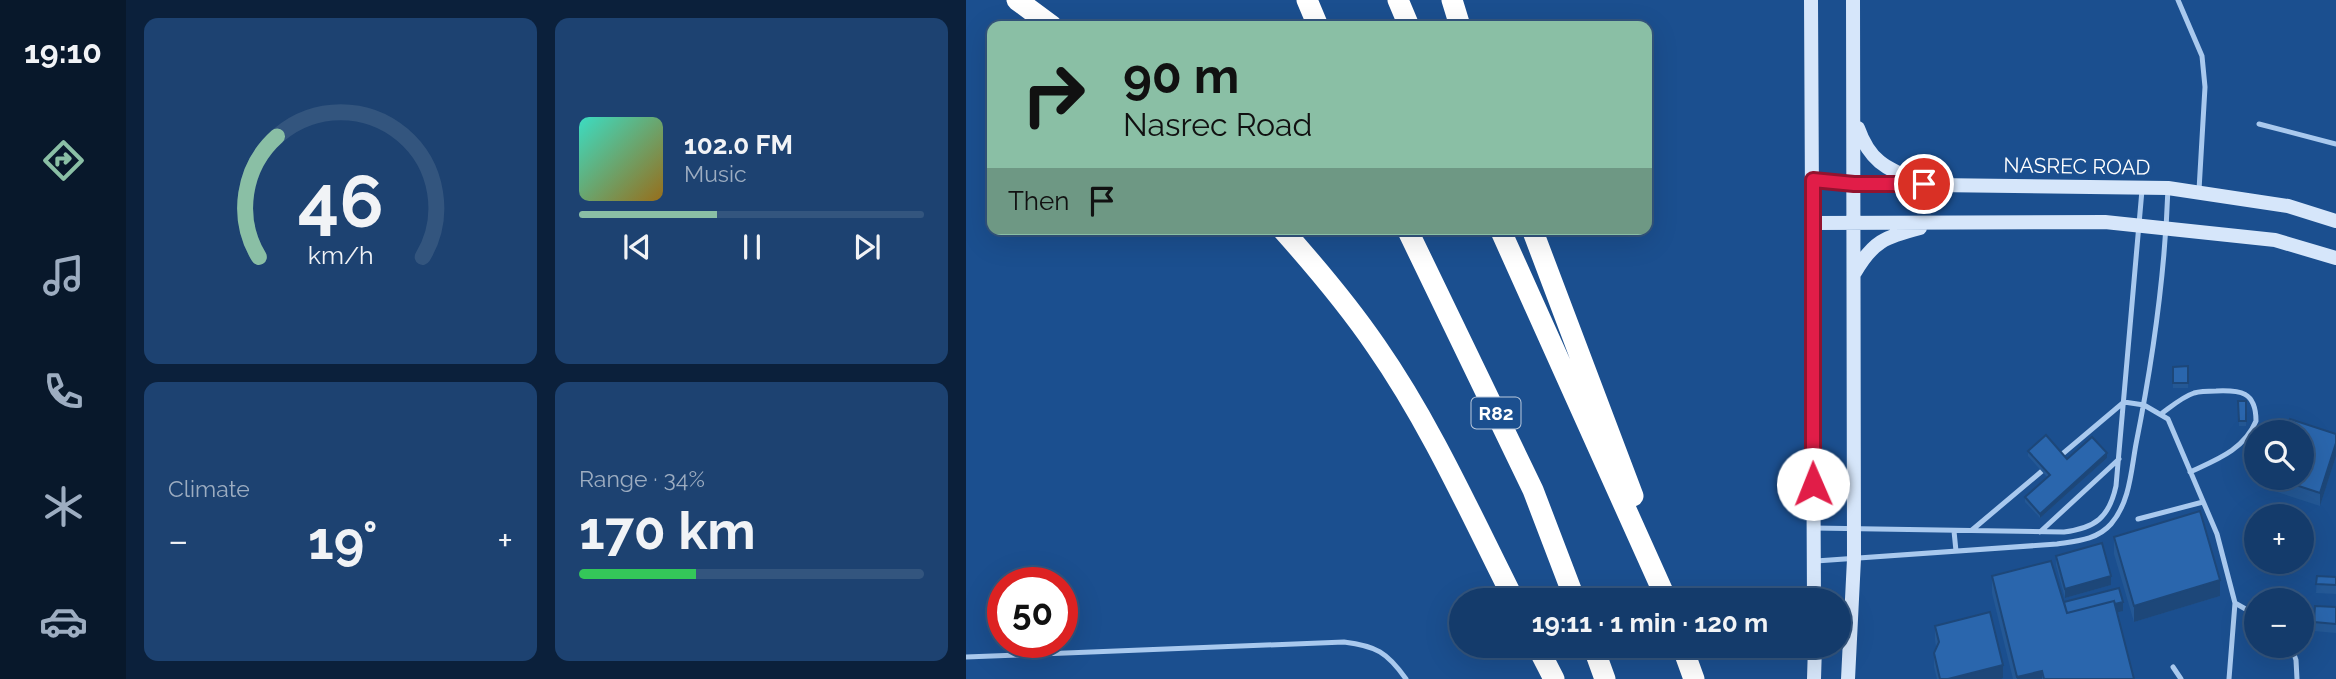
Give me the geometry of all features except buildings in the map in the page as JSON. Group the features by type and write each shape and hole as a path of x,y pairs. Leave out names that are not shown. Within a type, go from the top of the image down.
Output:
{"highway":[{"path":"1017,0 1045,21"},
{"path":"1307,0 1316,21"},
{"path":"1398,0 1407,21"},
{"path":"1451,0 1458,21"},
{"path":"1287,235 1311,261 1376,346 1432,440 1508,588"},
{"name":"R82","path":"1410,235 1533,490 1570,588"},
{"path":"1503,235 1661,588"},
{"path":"1534,235 1623,467 1662,588"},
{"path":"1543,658 1554,679"},
{"path":"1597,658 1605,679"},
{"path":"1686,658 1694,679"}],"main road":[{"path":"1811,0 1814,588"},
{"path":"1848,679 1854,559 1853,0"},
{"path":"1854,117 1863,143 1876,160 1893,171 1924,184"},
{"name":"NASREC ROAD","path":"1813,180 1854,184 2168,188 2288,206 2336,221"},
{"path":"1854,275 1877,242 1942,222"},
{"path":"1813,223 2105,222 2275,240 2336,258"},
{"path":"1814,679 1815,658"}],"lane":[{"path":"2178,0 2202,56 2205,87 2199,193"},
{"path":"2259,124 2336,144"},
{"path":"1814,528 2063,533 2083,529 2101,519 2113,501 2119,459 2142,188"},
{"path":"1813,561 2057,544 2086,539 2110,526 2126,498 2144,405 2156,334 2167,229 2168,188"},
{"path":"2161,414 2183,398 2198,392 2237,390 2251,399 2256,421 2242,442 2234,450 2190,472"},
{"path":"2124,401 2144,405 2161,414 2172,426 2217,534 2235,603 2229,679"},
{"path":"2060,456 2124,401"},
{"path":"2039,532 2119,459"},
{"path":"1972,530 2042,471"},
{"path":"2138,519 2203,502"},
{"path":"1954,531 1956,551"},
{"path":"2235,603 2244,608"},
{"path":"966,657 1344,642 1378,649 1395,664 1406,679"},
{"path":"2295,658 2297,679"},
{"path":"2173,667 2181,679"}],"route":[{"path":"1813,484 1813,180 1854,184 1924,184"}]}
